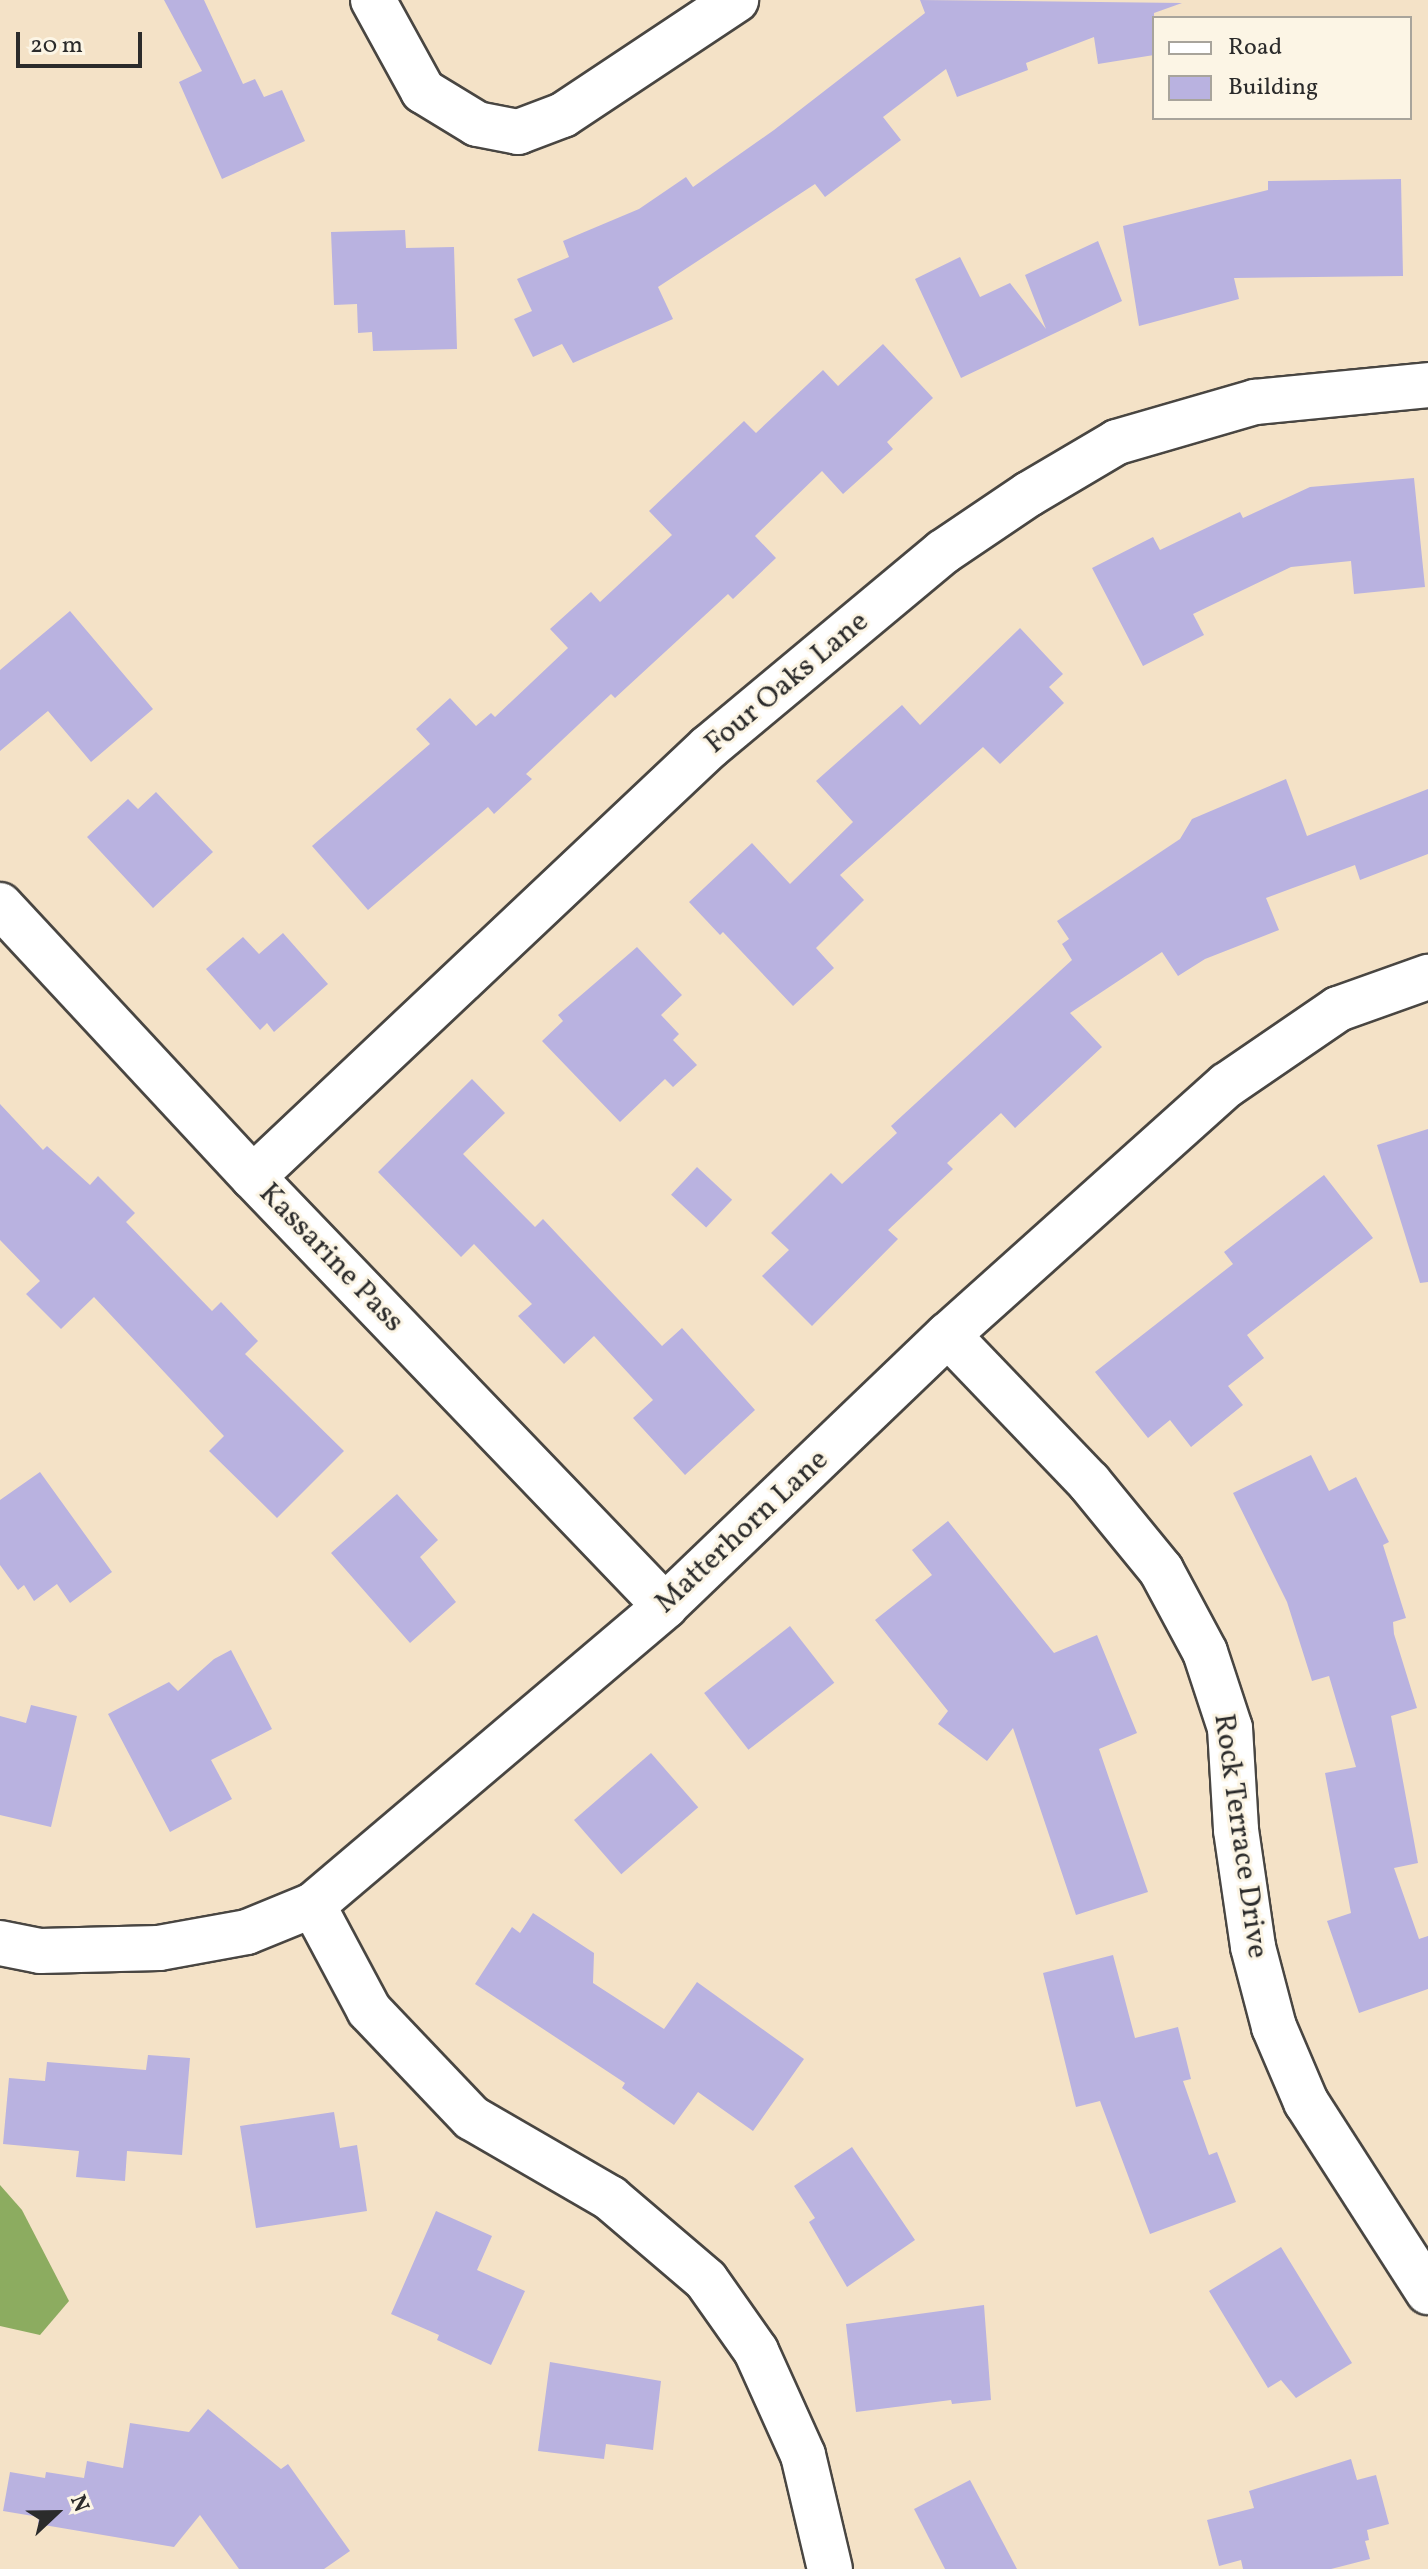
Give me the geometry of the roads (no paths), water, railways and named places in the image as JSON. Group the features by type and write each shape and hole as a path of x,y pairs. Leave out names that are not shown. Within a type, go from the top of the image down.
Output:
{"street":[{"path":"373,0 423,91 477,124 518,132 563,115 736,0"},
{"name":"Four Oaks Lane","path":"253,1177 709,747 943,552 1029,494 1117,442 1255,402 1428,385"},
{"name":"Kassarine Pass","path":"0,905 253,1177 665,1606"},
{"name":"Matterhorn Lane","path":"0,1943 40,1951 159,1948 247,1932 313,1905 665,1606 948,1335 1227,1085 1338,1009 1428,977"},
{"name":"Rock Terrace Drive","path":"948,1335 1089,1482 1161,1570 1205,1652 1230,1728 1236,1830 1253,1947 1274,2027 1306,2102 1428,2292"},
{"path":"313,1905 369,2010 472,2118 610,2198 706,2280 756,2351 803,2455 830,2569"}]}
